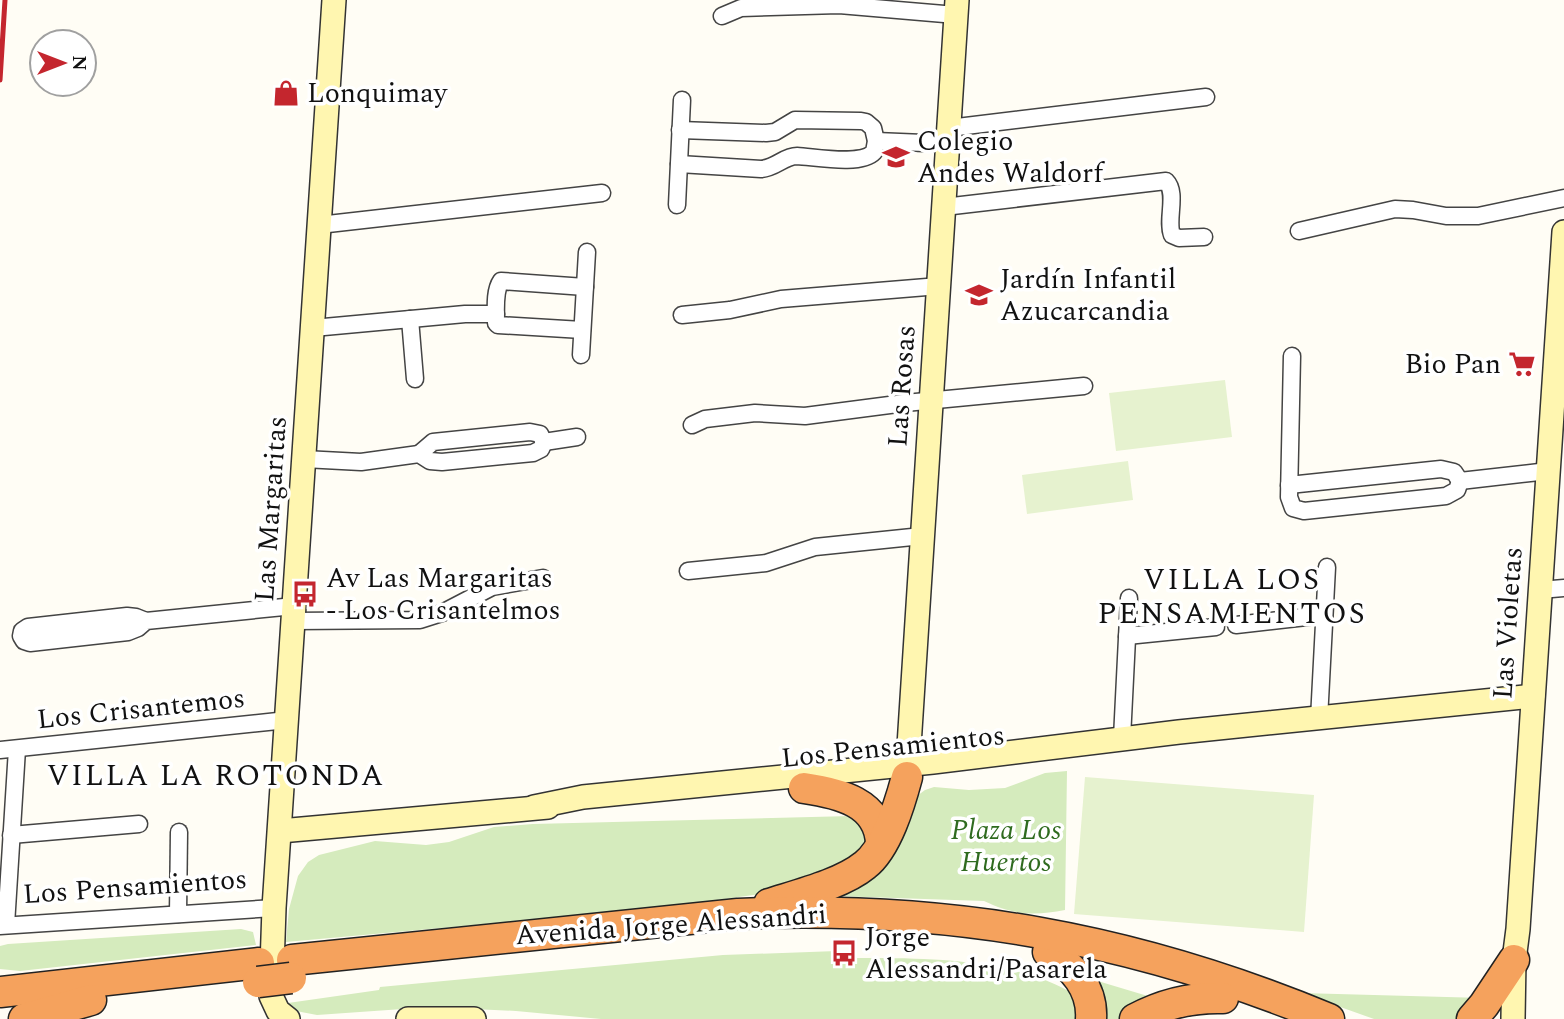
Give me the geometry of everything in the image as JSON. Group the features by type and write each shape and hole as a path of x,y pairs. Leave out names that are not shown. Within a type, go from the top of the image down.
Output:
{"highway":[{"path":"738,914 854,872 872,859 893,818 907,771"},
{"path":"804,788 847,798 864,808 878,826 881,844"},
{"name":"Avenida Jorge Alessandri","path":"10,1001 738,914 787,912 890,914 957,919 1038,931 1107,945 1191,968 1329,1019"},
{"name":"Avenida Jorge Alessandri","path":"291,969 777,931 913,934 983,941 1118,967 1223,998 1280,1019"},
{"path":"1048,952 1068,964 1082,982 1092,1009 1091,1019"},
{"path":"1472,1019 1514,960"},
{"name":"Avenida Jorge Alessandri","path":"10,1001 91,1000 258,973"},
{"path":"1135,1019 1179,1001 1223,998"}],"main road":[{"name":"Las Margaritas","path":"284,1018 278,1012 271,996 274,908 334,0"},
{"name":"Las Rosas","path":"907,771 957,7"},
{"name":"Las Violetas","path":"1513,1019 1514,960 1548,471 1561,336 1564,232"},
{"name":"Los Pensamientos","path":"280,831 534,807 624,803 804,788 1122,738 1533,696"},
{"path":"1479,702 1497,706 1512,715 1520,722 1530,740"},
{"name":"Los Pensamientos","path":"534,807 583,797 1124,751 1256,726"},
{"path":"408,1019 474,1019"}],"street":[{"path":"722,16 741,8 839,5 957,7"},
{"path":"876,141 948,136 1206,97"},
{"path":"677,205 682,100"},
{"path":"679,164 761,169 773,167 792,156 862,160 874,152 876,141 873,128 866,121 795,120 775,132 766,133 680,130"},
{"path":"944,207 1166,181 1171,188 1172,235 1179,238 1204,237"},
{"path":"319,225 603,193"},
{"path":"1299,231 1395,209 1446,216 1478,216 1564,198"},
{"path":"581,355 587,252"},
{"path":"582,330 498,325 498,285 501,281 585,287"},
{"path":"682,315 730,310 781,299 939,286"},
{"path":"313,328 465,314 496,314"},
{"path":"410,319 415,379"},
{"path":"1292,356 1289,485 1290,503 1298,511 1446,496 1457,490 1460,481"},
{"path":"692,425 705,419 755,413 805,416 1084,386"},
{"path":"304,459 361,461 419,454 433,442 530,432 540,434 544,442 577,438"},
{"path":"1289,485 1441,469 1454,472 1460,481"},
{"path":"1460,481 1548,471"},
{"path":"688,571 765,563 815,547 922,536"},
{"path":"1318,719 1327,567"},
{"path":"146,621 128,632 30,643 24,641 21,636 22,631 28,627 132,616 146,621 294,613 420,620 442,613 492,587 543,578"},
{"path":"1540,590 1564,588"},
{"path":"1122,738 1129,598"},
{"path":"1236,625 1324,615"},
{"path":"1127,636 1216,627"},
{"name":"Los Crisantemos","path":"0,750 287,720"},
{"path":"3,925 17,749"},
{"path":"11,835 139,824"},
{"path":"177,914 179,832"},
{"name":"Los Pensamientos","path":"3,925 274,908"}],"green space":[{"path":"1225,380 1232,437 1116,451 1109,393"},
{"path":"1128,461 1133,500 1027,514 1022,475"},
{"name":"Plaza Los Huertos","path":"1067,771 1065,910 1024,913 984,901 835,896 909,802 925,790 934,787 969,790 1005,788 1045,773"},
{"path":"1085,777 1314,795 1304,932 1074,914"},
{"path":"851,816 870,829 865,858 781,891 660,908 286,942 289,909 298,876 308,862 319,855 375,841 426,845 449,842 494,827 533,824"},
{"path":"241,929 253,932 256,945 20,971 0,969 0,946 8,944"},
{"path":"837,951 838,958 929,959 992,966 1023,973 1077,996 1083,1019 601,1019 431,1007 317,1015 296,1011 288,1003 379,990 380,987 723,955"},
{"path":"1091,979 1151,997 1120,1019 1101,1019"},
{"path":"1301,993 1483,998 1460,1019 1374,1019"}],"railway":[{"path":"0,80 5,0"}],"place":[{"name":"Lonquimay","path":"286,93"},
{"name":"Colegio Andes Waldorf","path":"896,157"},
{"name":"Jardín Infantil Azucarcandia","path":"979,295"},
{"name":"Bio Pan","path":"1522,364"},
{"name":"Av Las Margaritas - Los Crisantelmos","path":"305,594"},
{"name":"Jorge Alessandri/Pasarela","path":"844,953"}],"district":[{"name":"VILLA LOS PENSAMIENTOS","path":"1232,597"},
{"name":"VILLA LA ROTONDA","path":"216,776"}]}
